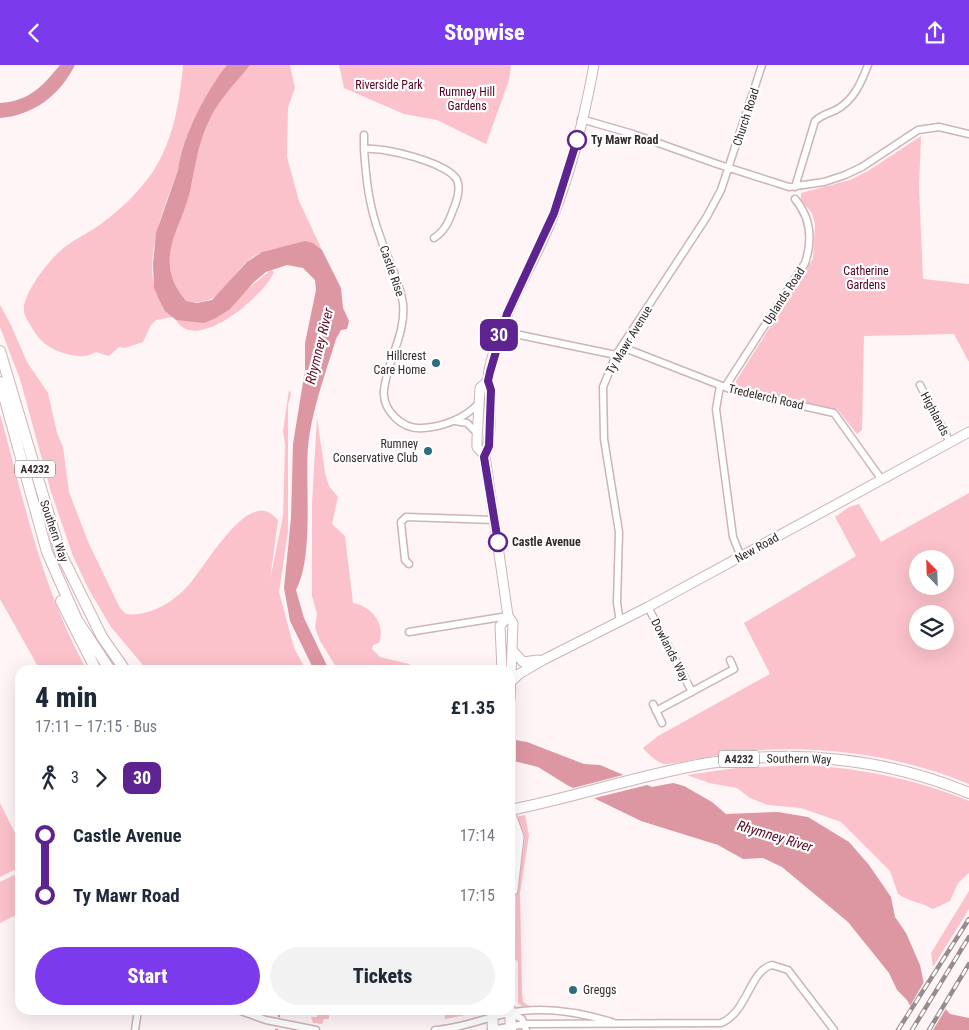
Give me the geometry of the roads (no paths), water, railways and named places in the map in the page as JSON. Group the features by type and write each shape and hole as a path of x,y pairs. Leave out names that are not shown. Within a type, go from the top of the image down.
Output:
{"main road":[{"path":"484,457 489,446 491,390 488,381 495,347 507,314 543,241 558,203 594,65"},
{"name":"Southern Way","path":"0,351 56,538 72,577 93,618 106,643 121,665"},
{"path":"488,381 480,388 477,447 484,457 508,616 513,623 512,665"},
{"name":"Southern Way","path":"0,382 47,553 78,620 107,665"},
{"name":"New Road","path":"515,678 543,660 620,622 969,432"},
{"path":"47,553 61,601 93,665"},
{"path":"502,665 500,626 508,616"},
{"path":"93,618 130,665"},
{"path":"512,650 524,662 543,660"},
{"name":"Southern Way","path":"515,810 684,768 728,761 776,757 840,760 876,765 927,778 969,793"},
{"path":"515,825 519,837 515,872"},
{"path":"492,1015 492,1030"},
{"path":"510,1015 511,1028"}],"street":[{"name":"Church Road","path":"729,168 762,65"},
{"path":"795,187 815,121 838,109 851,97 861,85 868,65"},
{"path":"581,119 629,132 784,186 795,187 824,182 850,173 918,130 940,127 969,134"},
{"name":"Castle Rise","path":"364,135 371,208 403,305 401,333 384,390 386,403 398,420 415,428 432,427 454,421 478,405"},
{"path":"364,149 386,149 442,168 454,175 459,188 457,200 443,231 434,238"},
{"name":"Ty Mawr Avenue","path":"620,622 617,603 618,521 604,439 602,414 604,387 616,355 706,218 724,185 729,168"},
{"name":"Uplands Road","path":"741,557 733,537 716,409 722,387 805,263 809,246 809,225 804,210 795,199"},
{"path":"520,335 616,355"},
{"name":"Tredelerch Road","path":"622,347 722,387 834,413 882,480"},
{"name":"Highlands","path":"920,385 950,442"},
{"path":"454,421 467,423 477,433"},
{"path":"409,564 405,560 401,522 406,517 494,520"},
{"name":"Dowlands Way","path":"648,607 692,692"},
{"path":"408,632 508,616"},
{"name":"Dowlands Way","path":"656,711 734,669 730,660"},
{"path":"653,704 662,723"},
{"path":"492,1030 620,1024 721,1023 736,1014 760,971 772,965 788,970 834,1030"},
{"path":"515,1011 579,1012 620,1024"},
{"path":"515,1014 522,1019 526,1027"},
{"path":"135,1030 137,1015"},
{"path":"252,1015 266,1020 316,1030"},
{"path":"435,1030 450,1030 489,1015"}],"water":[{"path":"60,65 75,65 69,76 53,95 24,113 0,118 0,103 10,102 34,92"},
{"name":"Rhymney River","path":"227,65 250,65 217,106 203,137 187,203 172,244 171,271 176,286 186,301 197,303 212,300 247,262 262,252 305,241 313,243 322,250 341,288 343,308 349,321 347,329 341,330 336,339 319,392 313,419 307,463 307,540 302,576 296,590 304,618 327,665 312,665 290,621 284,588 291,518 293,444 305,370 305,343 316,290 315,280 303,268 287,265 266,272 254,282 230,309 204,323 176,320 165,311 154,288 153,264 156,233 178,170 184,143 203,101"},
{"name":"Rhymney River","path":"515,740 527,742 584,764 600,765 652,787 673,783 684,786 712,802 726,814 778,812 808,817 849,842 869,865 891,897 895,917 906,933 920,965 924,984 950,1014 969,1018 969,1030 924,1030 907,1000 897,990 889,973 848,922 782,867 763,858 743,859 718,845 641,821 567,785 538,767 515,761"}],"railway":[{"path":"898,1030 969,919"},
{"path":"912,1030 969,937"},
{"path":"929,1030 969,964"}],"place":[{"name":"Ty Mawr Road","path":"577,140"},
{"name":"Hillcrest Care Home","path":"436,363"},
{"name":"Rumney Conservative Club","path":"428,451"},
{"name":"Castle Avenue","path":"498,542"},
{"name":"Greggs","path":"573,990"}],"park label":[{"name":"Riverside Park","path":"389,85"},
{"name":"Rumney Hill Gardens","path":"467,99"},
{"name":"Catherine Gardens","path":"866,278"}]}
